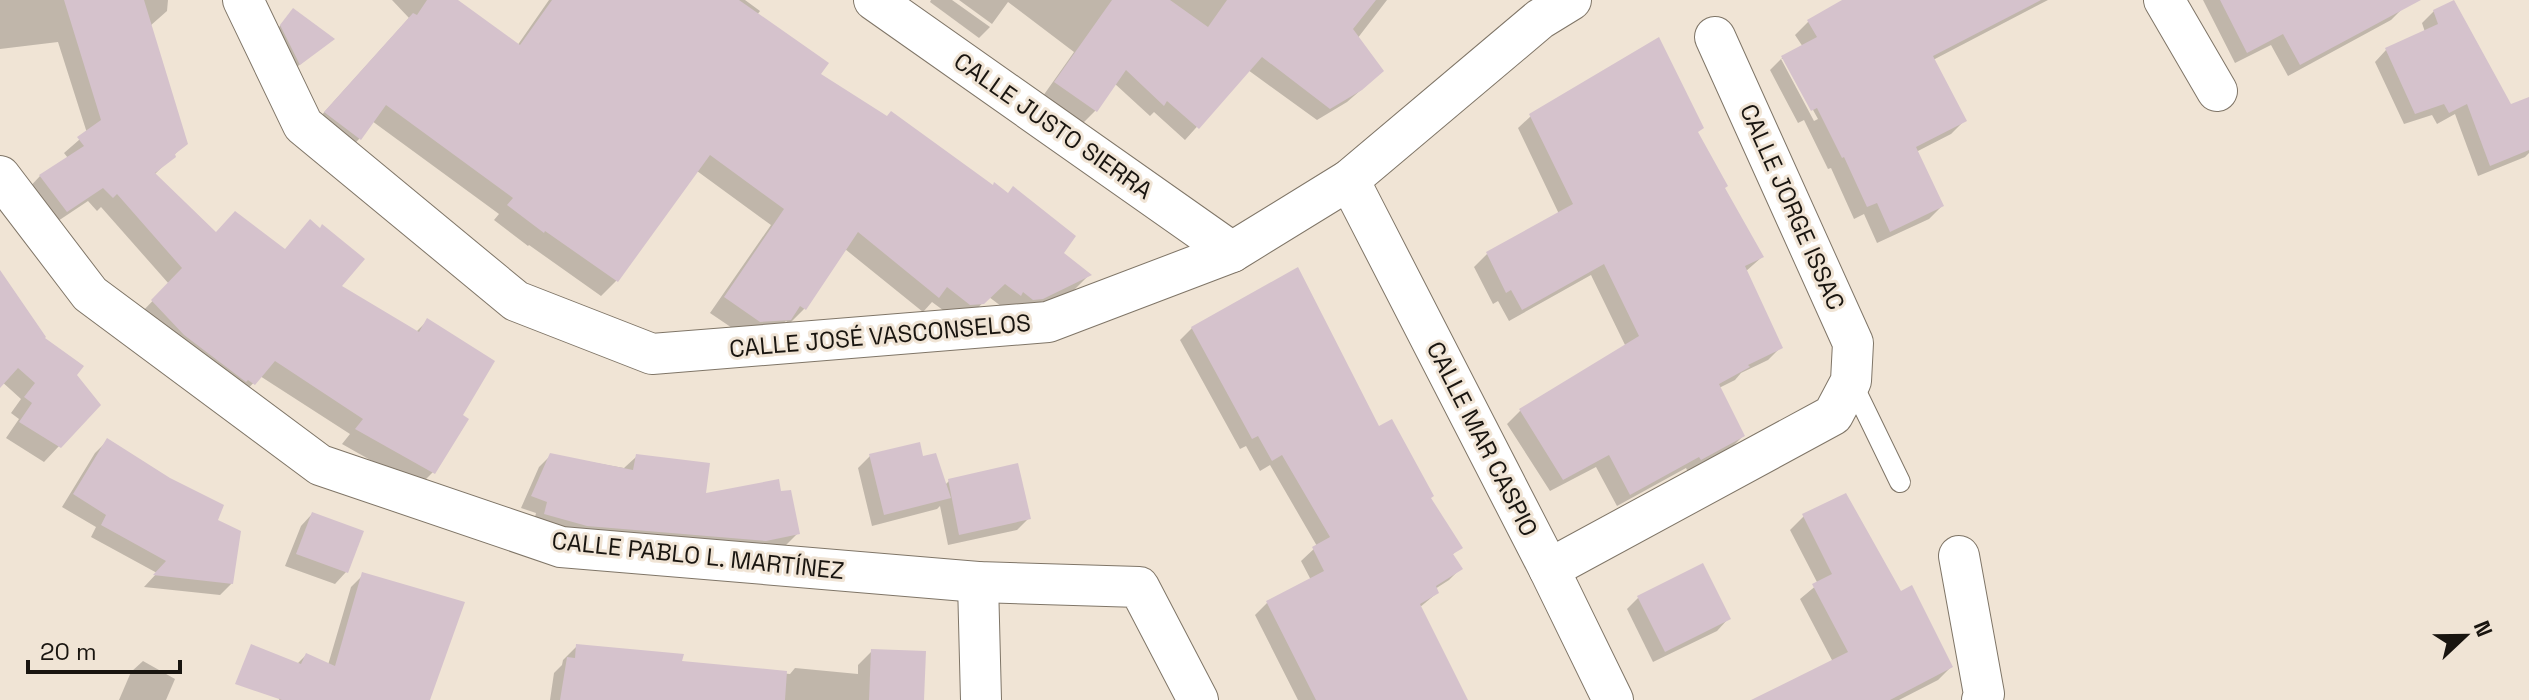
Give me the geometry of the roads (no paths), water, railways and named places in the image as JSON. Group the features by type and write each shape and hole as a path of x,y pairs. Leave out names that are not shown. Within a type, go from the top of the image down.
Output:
{"street":[{"name":"CALLE JOSÉ VASCONSELOS","path":"243,0 303,125 516,301 652,354 1048,322 1232,252 1349,180 1542,6"},
{"name":"CALLE JUSTO SIERRA","path":"874,0 1232,252"},
{"path":"2164,0 2217,91"},
{"name":"CALLE JORGE ISSAC","path":"1549,569 1833,415 1851,381 1853,343 1715,37"},
{"name":"CALLE PABLO L. MARTÍNEZ","path":"0,176 90,294 320,465 561,547 978,582 1139,587 1198,700"},
{"name":"CALLE MAR CASPIO","path":"1349,180 1613,700"},
{"path":"1959,556 1984,694 1982,700"},
{"path":"978,582 981,700"}],"lane":[{"name":"CALLE JORGE ISSAC","path":"1851,381 1900,482"}]}
